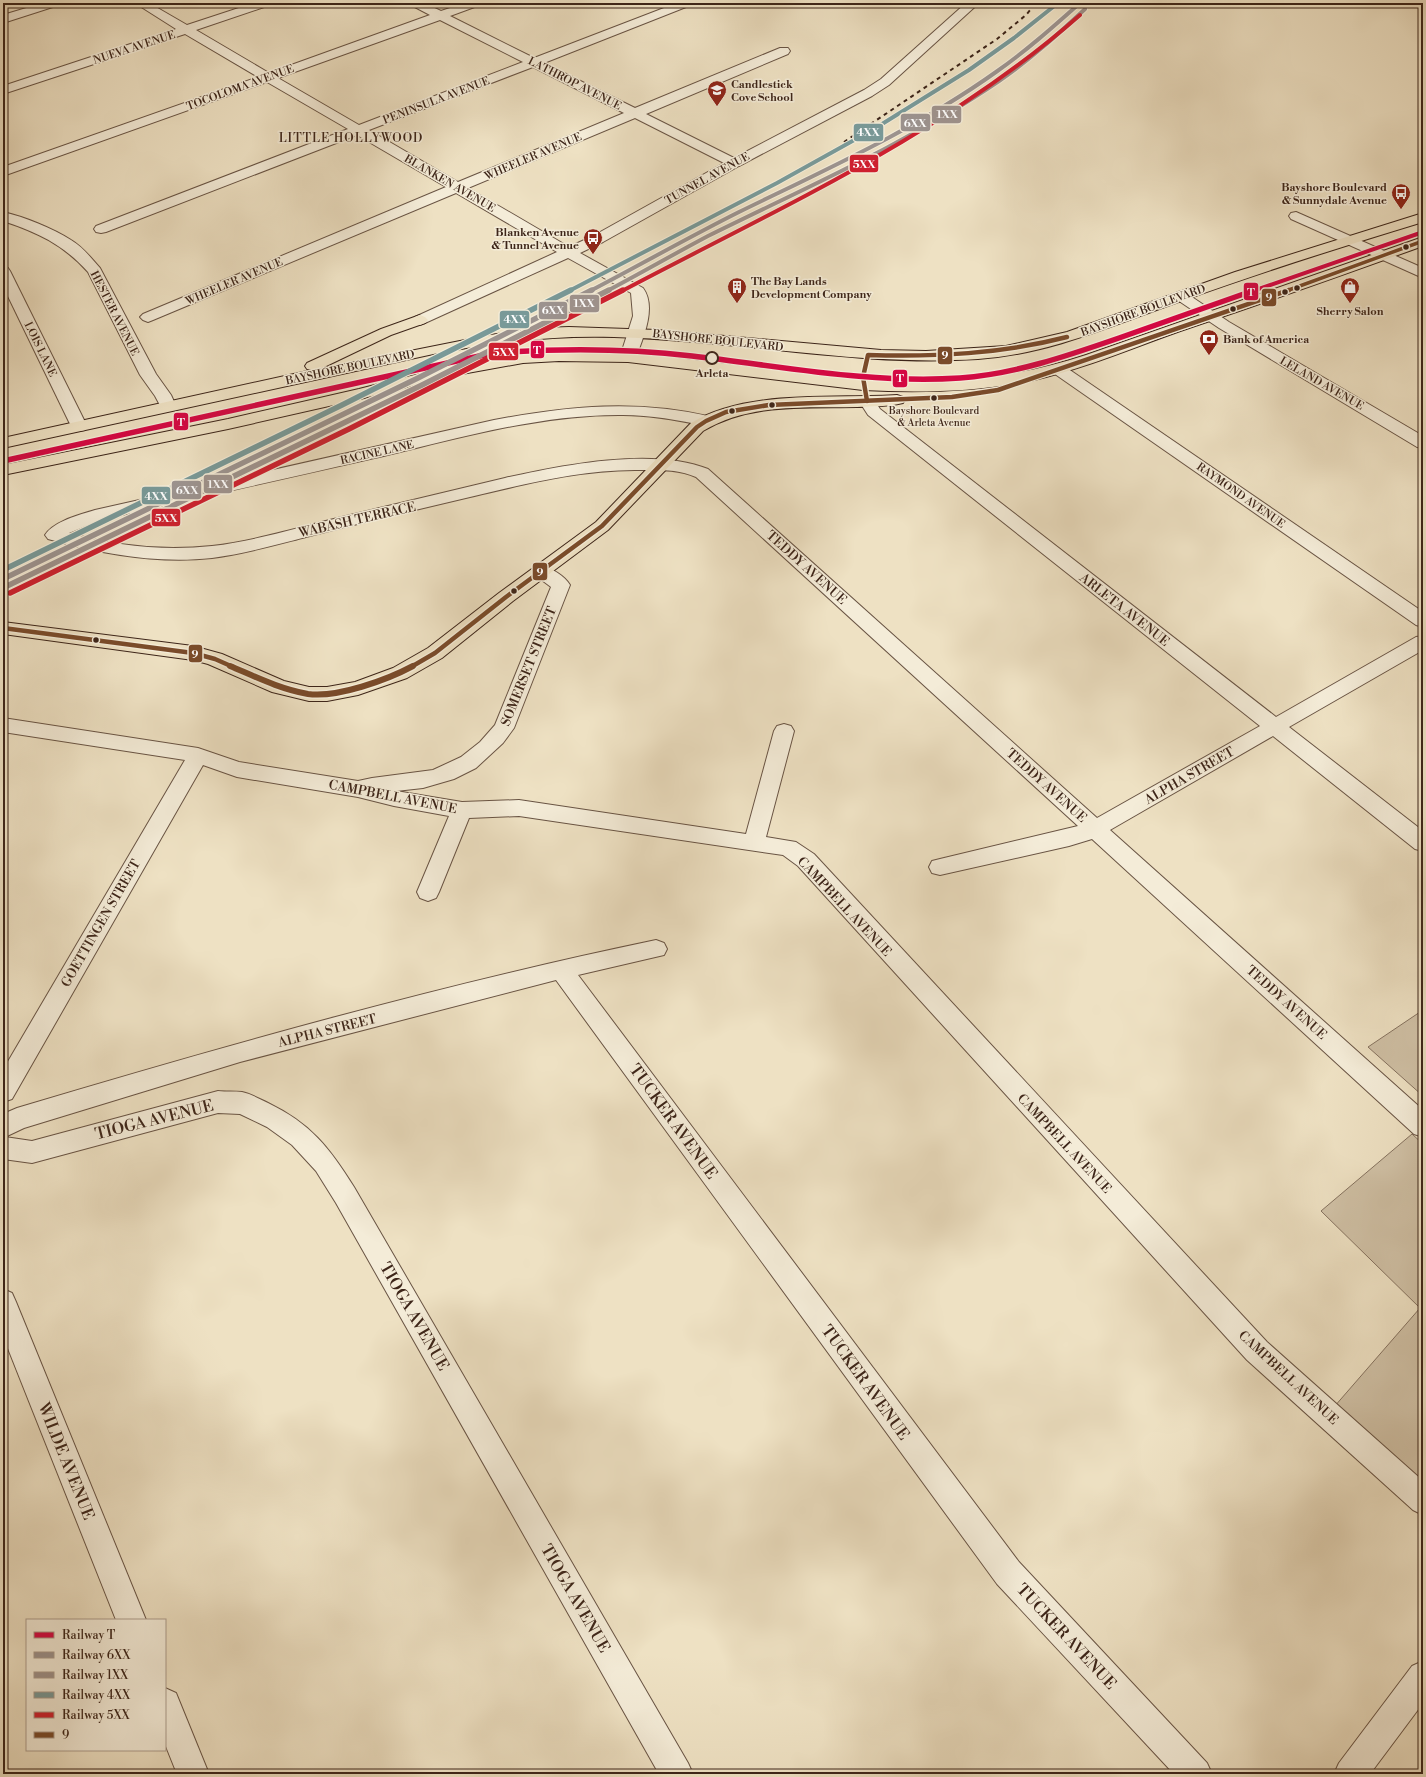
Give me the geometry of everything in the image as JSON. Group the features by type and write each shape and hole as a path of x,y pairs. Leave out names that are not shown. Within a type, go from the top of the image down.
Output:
{"main road":[{"name":"BAYSHORE BOULEVARD","path":"3,443 168,406 485,339 524,334 568,332 636,332 868,355 966,356 1035,346 1095,328 1181,296 1423,217"},
{"name":"BAYSHORE BOULEVARD","path":"3,470 360,394 450,371 523,358 559,356 628,358 865,393 1000,381 1058,369 1423,241"},
{"path":"408,381 397,358 396,346 401,334 420,320"},
{"path":"280,382 386,332 420,320"},
{"path":"3,628 193,653 215,659 279,687 309,694 328,694 358,688 385,680 418,664 446,645 602,526 697,427 726,412 865,393 863,377 868,355"}],"street":[{"path":"3,19 55,3"},
{"name":"BLANKEN AVENUE","path":"141,3 569,253 638,291 641,298 636,332 628,358"},
{"name":"NUEVA AVENUE","path":"3,90 266,3"},
{"name":"LATHROP AVENUE","path":"415,3 734,163"},
{"name":"TOCOLOMA AVENUE","path":"3,172 476,3"},
{"name":"TUNNEL AVENUE","path":"420,320 569,253 623,226 734,163 868,93 885,82 973,3"},
{"name":"PENINSULA AVENUE","path":"101,229 682,5"},
{"name":"WHEELER AVENUE","path":"148,317 784,51"},
{"name":"HESTER AVENUE","path":"3,216 27,224 66,243 82,256 95,271 148,375 163,395 168,406"},
{"path":"1296,216 1423,274"},
{"name":"LOIS LANE","path":"3,271 79,426"},
{"name":"LELAND AVENUE","path":"1181,296 1211,316 1416,439"},
{"name":"RAYMOND AVENUE","path":"1058,369 1423,622"},
{"name":"ARLETA AVENUE","path":"865,393 874,412 1423,843"},
{"name":"RACINE LANE","path":"54,535 82,520 95,516 524,420 599,411 634,410 663,412 706,421"},
{"path":"1416,439 1423,425"},
{"name":"WABASH TERRACE","path":"54,535 75,541 150,553 198,553 246,545 509,482 564,471 595,466 628,464 661,466"},
{"name":"TEDDY AVENUE","path":"661,466 690,468 702,473 1423,1126"},
{"name":"SOMERSET STREET","path":"358,788 384,783 423,780 444,774 480,754 493,742 504,728 561,585 542,571"},
{"name":"ALPHA STREET","path":"940,867 1069,838 1095,829 1273,726 1423,642"},
{"name":"CAMPBELL AVENUE","path":"3,725 198,755 237,769 358,788 394,798 462,810 519,808 788,848 806,860 1257,1351 1423,1500"},
{"path":"754,843 784,731"},
{"name":"GOETTINGEN STREET","path":"3,1092 198,755"},
{"path":"428,892 462,810"},
{"name":"ALPHA STREET","path":"3,1127 17,1119 188,1066 561,970 656,949"},
{"name":"TUCKER AVENUE","path":"561,970 1008,1573 1196,1774"},
{"name":"TIOGA AVENUE","path":"3,1148 32,1152 218,1102 243,1103 276,1119 300,1137 325,1163 345,1195 677,1774"},
{"name":"WILDE AVENUE","path":"3,1302 131,1619"},
{"path":"1350,1774 1423,1677"},
{"path":"166,1706 193,1774"}],"shaded area":[{"path":"1423,1010 1423,1096 1368,1047"},
{"path":"1412,1134 1423,1144 1423,1486 1334,1407 1420,1308 1321,1211"}],"railway":[{"path":"844,142 997,39 1026,15 1036,3"}],"rail line":[{"name":"4XX","path":"3,570 257,447 511,321 777,183 922,101 1014,38 1058,3"},
{"name":"6XX","path":"3,579 487,344 665,250 888,138 925,118 995,73 1049,31 1080,3"},
{"name":"1XX","path":"7,586 491,351 597,297 707,237 893,145 965,103 1000,80 1044,46 1085,9"},
{"name":"5XX","path":"10,593 518,345 805,196 885,152 962,105 1020,65 1080,15"},
{"name":"T","path":"3,461 493,353 554,349 615,349 694,356 808,371 884,378 922,379 975,377 1035,365 1078,352 1423,232"}],"transit line":[{"name":"9","path":"3,628 193,653 215,659 279,687 309,694 327,694 358,688 400,673 435,653 506,597 602,526 697,427 726,412 769,405 952,397 998,390 1322,279 1423,241"},
{"name":"9","path":"867,401 863,377 868,355 918,356 993,352 1067,337"}],"place":[{"name":"Candlestick Cove School","path":"717,107"},
{"name":"Bayshore Boulevard & Sunnydale Avenue","path":"1401,210"},
{"name":"Blanken Avenue & Tunnel Avenue","path":"593,255"},
{"name":"The Bay Lands Development Company","path":"737,304"},
{"name":"Sherry Salon","path":"1350,304"},
{"name":"Bank of America","path":"1209,356"},
{"name":"Arleta","path":"712,358"},
{"name":"Bayshore Boulevard & Arleta Avenue","path":"934,398"}],"district":[{"name":"LITTLE HOLLYWOOD","path":"351,138"}]}
